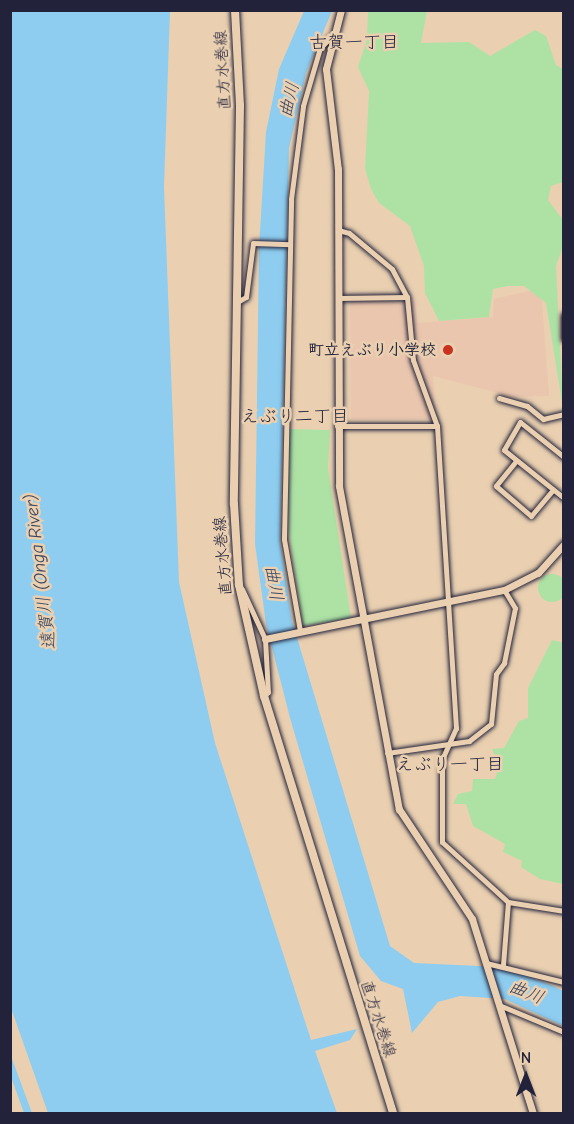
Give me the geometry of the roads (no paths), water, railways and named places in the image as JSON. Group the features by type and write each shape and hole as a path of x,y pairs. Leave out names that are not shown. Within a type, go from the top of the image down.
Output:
{"main road":[{"name":"直方水巻線","path":"235,10 240,106 234,504 239,585 264,696 393,1113"}],"street":[{"path":"299,632 284,539 290,244 295,144 312,69 330,38 341,10"},
{"path":"330,38 326,69 338,169 337,426 339,486 387,753 403,817 472,919 532,1113"},
{"path":"338,230 349,233 392,269 407,297 413,360 437,426 456,728 451,746 442,759 442,842 508,902 564,910"},
{"path":"237,302 246,297 257,243 290,244"},
{"path":"339,298 407,297"},
{"path":"563,336 564,315"},
{"path":"499,399 527,406 543,419 564,414"},
{"path":"564,457 520,422 504,450 564,498"},
{"path":"337,426 437,426"},
{"path":"516,460 495,486 531,516 553,490"},
{"path":"265,639 504,590 538,573 564,544"},
{"path":"239,585 265,639 268,692 264,696"},
{"path":"387,753 451,746 479,737 491,724 496,674 504,663 505,637 515,608 504,590"},
{"path":"503,965 508,902"},
{"path":"487,965 503,965 564,982"},
{"path":"499,1004 564,1032"}],"water":[{"name":"遠賀川 (Onga River)","path":"10,11 170,11 164,187 179,582 215,743 311,1040 357,1029 350,1040 315,1051 337,1113 48,1113 11,1008"},
{"name":"曲川","path":"304,11 332,11 306,73 289,148 280,541 292,621 390,946 414,963 501,967 551,985 563,991 563,1026 505,999 460,996 438,1002 412,1033 403,989 381,981 360,956 290,718 266,624 255,544 259,248 266,132 279,69"},
{"path":"10,1056 32,1113 24,1113 11,1077"}],"place":[{"name":"町立えぶり小学校","path":"448,350"}],"district":[{"name":"古賀一丁目","path":"354,43"},
{"name":"えぶり二丁目","path":"295,417"},
{"name":"えぶり一丁目","path":"450,765"}]}
